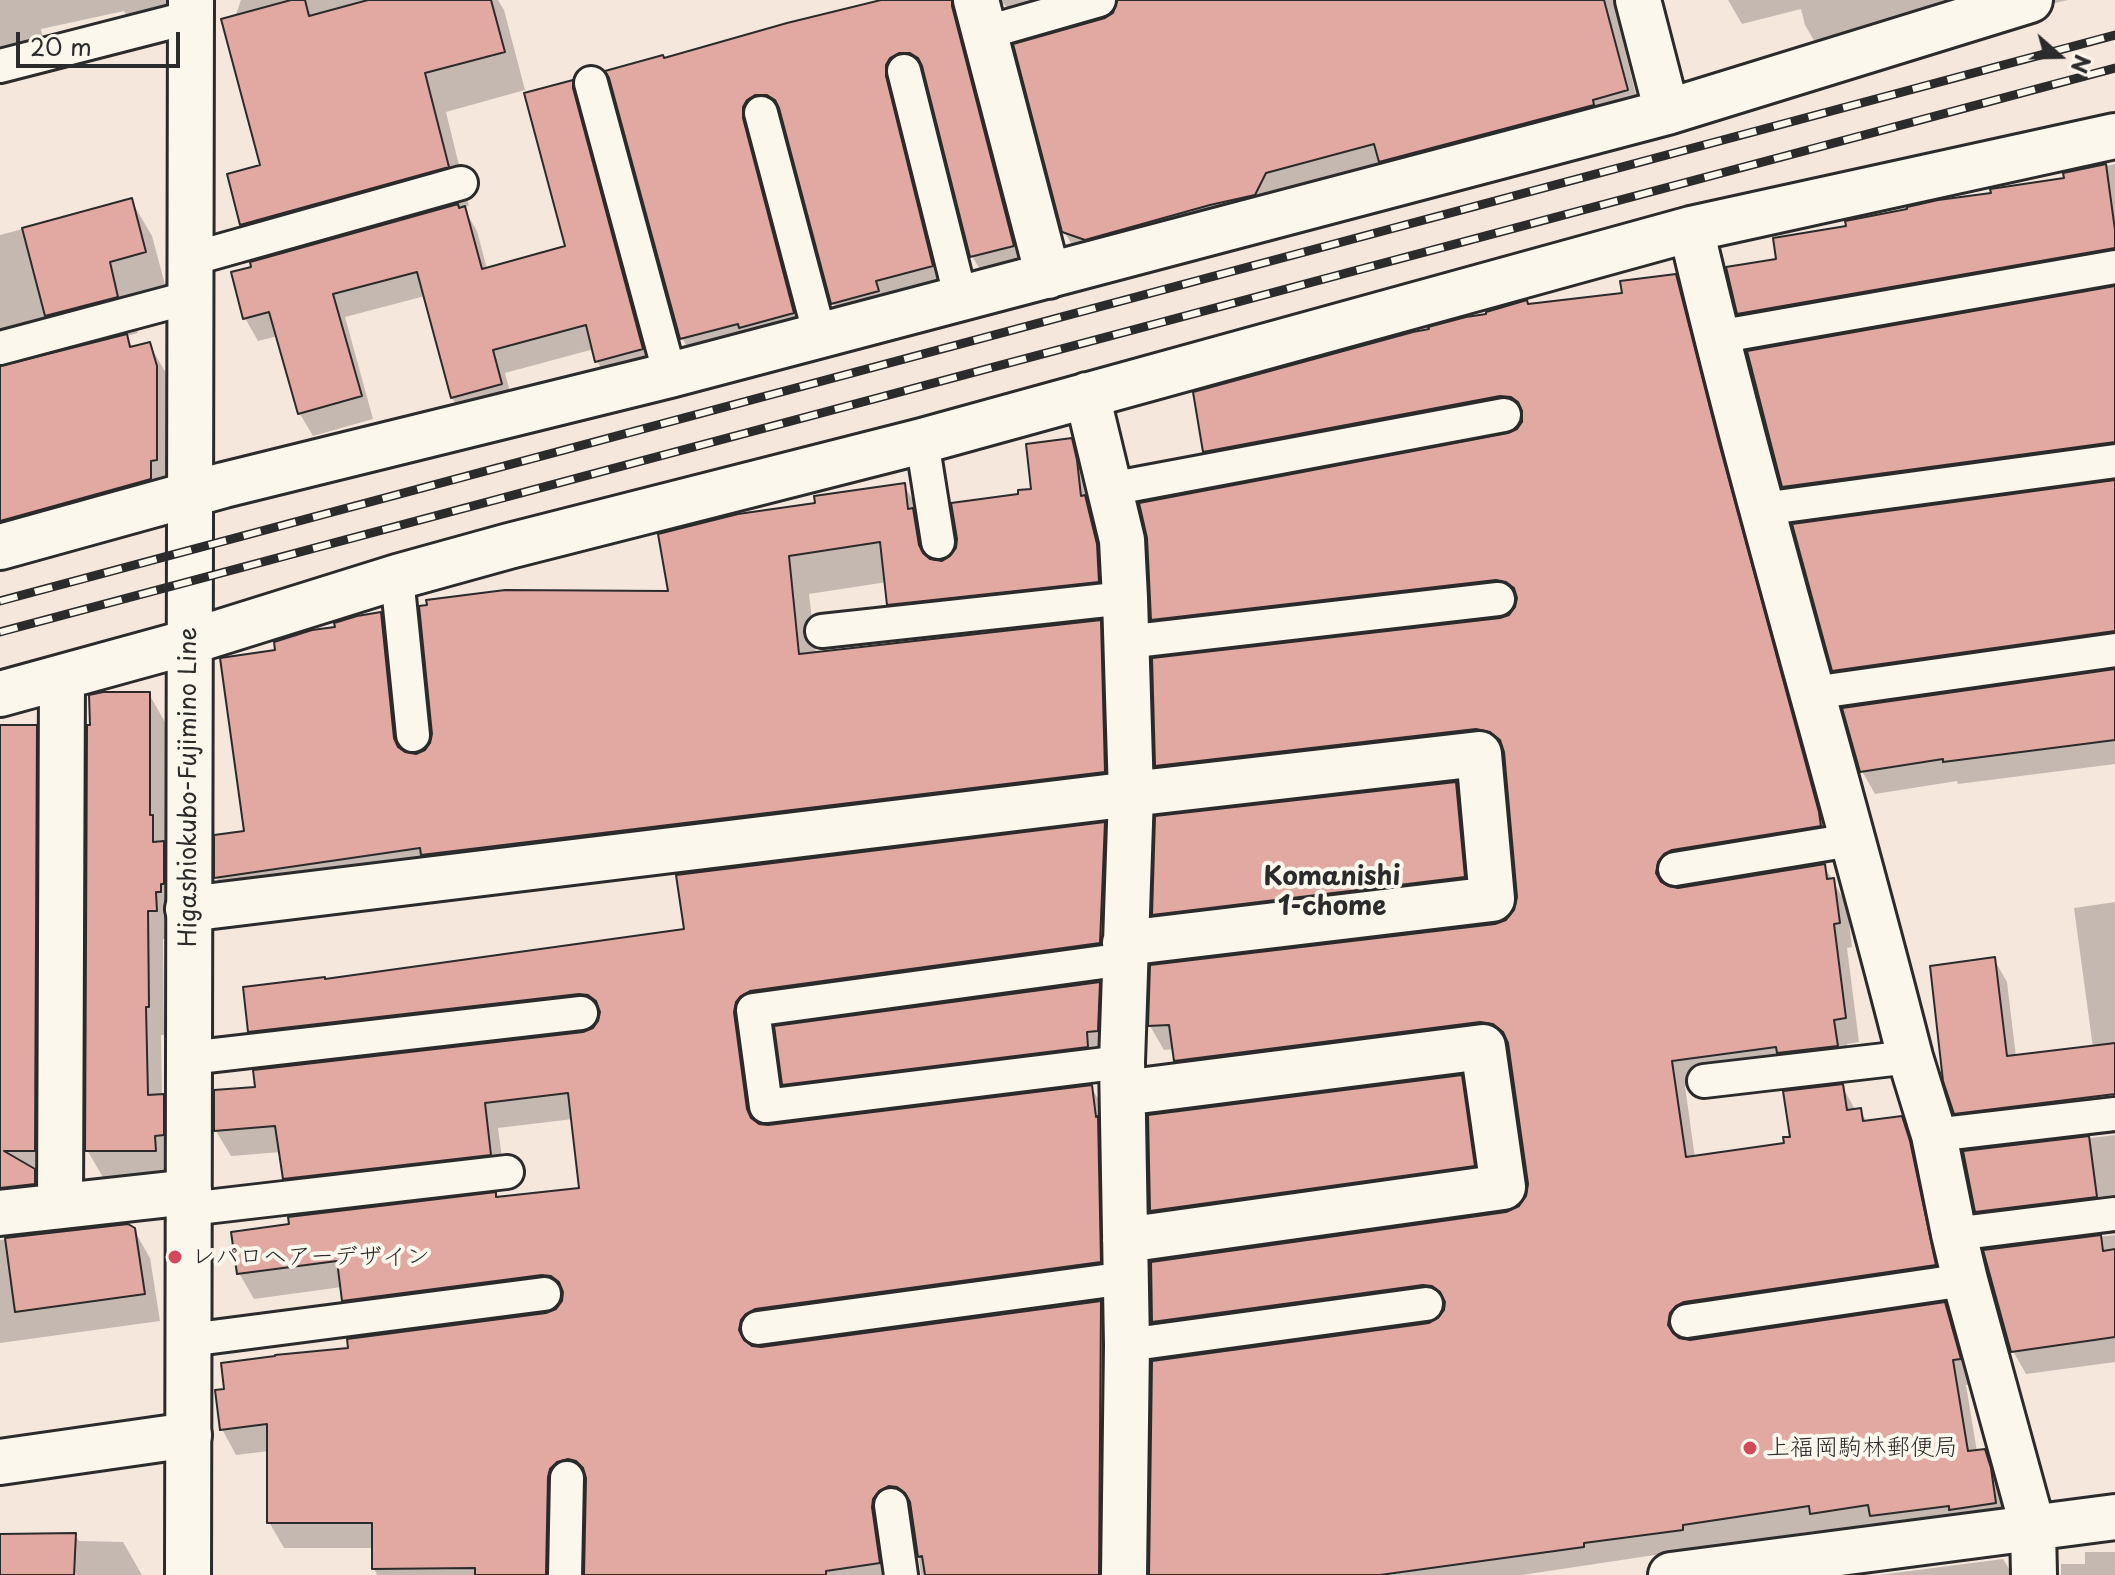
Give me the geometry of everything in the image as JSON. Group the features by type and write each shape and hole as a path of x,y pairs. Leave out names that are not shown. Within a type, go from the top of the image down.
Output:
{"street":[{"path":"1638,0 1667,112"},
{"path":"0,547 190,494 670,375 1667,112 2030,0"},
{"name":"Higashiokubo-Fujimino Line","path":"188,1575 191,8"},
{"path":"980,17 1048,276"},
{"path":"0,694 189,642 397,577 509,546 922,441 1691,229 2115,136"},
{"path":"1691,229 1762,509 1910,1057 1934,1135 1965,1280 2033,1528 2034,1575"},
{"path":"1087,395 1122,540 1125,598 1131,794 1122,1078 1127,1345 1124,1575"},
{"path":"60,1206 62,677"},
{"path":"188,909 1479,754 1492,899 1125,951"},
{"path":"1122,1078 1483,1047 1503,1187 1126,1259"},
{"path":"0,1213 60,1206 189,1201"},
{"path":"0,1462 189,1435"},
{"path":"1680,1574 2115,1517"}],"lane":[{"path":"980,17 1099,0"},
{"path":"0,66 191,8"},
{"path":"904,71 961,299"},
{"path":"591,83 670,375"},
{"path":"761,113 820,336"},
{"path":"0,348 461,183"},
{"path":"1717,337 2115,267"},
{"path":"1110,489 1504,415"},
{"path":"922,441 938,542"},
{"path":"1762,509 2115,461"},
{"path":"397,577 413,735"},
{"path":"822,631 1125,598"},
{"path":"1126,642 1498,599"},
{"path":"1812,693 2115,650"},
{"path":"1675,869 1851,840"},
{"path":"1122,1078 766,1106 753,1010 1125,951"},
{"path":"189,1058 581,1013"},
{"path":"1704,1081 1910,1057"},
{"path":"1934,1135 2115,1114"},
{"path":"189,1201 507,1172"},
{"path":"1954,1234 2115,1214"},
{"path":"758,1328 1126,1259"},
{"path":"1687,1321 1965,1280"},
{"path":"189,1340 544,1294"},
{"path":"1127,1345 1426,1304"},
{"path":"565,1575 567,1478"},
{"path":"891,1505 901,1575"}],"building":[{"path":"291,0 305,0 309,16 368,0 491,0 505,52 425,73 449,167 240,225 227,174 260,165 221,19"},
{"path":"881,0 952,0 1014,246 970,257 922,66 918,58 910,53 899,53 890,58 886,65 886,76 933,266 876,281 879,291 831,304 779,108 775,100 767,95 755,95 743,107 743,118 794,313 680,339 605,71"},
{"path":"1117,0 1604,0 1628,90 1593,100 1594,105 1379,162 1374,144 1266,173 1255,195 1085,240 1062,232 1013,44 1105,18 1113,13"},
{"path":"573,80 643,349 595,362 586,325 493,350 502,384 451,398 417,272 333,294 362,396 298,414 269,312 243,319 231,272 251,267 250,262 458,204 459,208 465,206 482,269 565,246 524,93"},
{"path":"2106,164 2115,248 1737,314 1726,267 1776,259 1773,238 1846,226 1845,221 1938,200 1991,193 1990,189 2064,178 2063,173"},
{"path":"132,198 146,252 110,262 118,297 45,316 22,228"},
{"path":"1676,274 1821,826 1672,850 1658,862 1656,873 1661,882 1678,888 1825,864 1827,879 1834,878 1840,923 1834,924 1846,1018 1834,1020 1838,1046 1777,1053 1776,1047 1672,1061 1686,1157 1784,1143 1783,1137 1790,1137 1783,1091 1843,1084 1847,1110 1861,1108 1863,1121 1902,1116 1936,1265 1684,1302 1670,1313 1668,1325 1679,1338 1690,1340 1945,1302 1961,1359 1953,1360 1968,1451 1985,1449 1996,1503 1870,1516 1868,1505 1810,1514 1809,1506 1683,1525 1683,1530 1584,1543 1584,1547 1380,1575 1149,1575 1152,1361 1429,1323 1438,1318 1445,1302 1440,1292 1432,1286 1423,1285 1152,1322 1151,1262 1506,1212 1519,1206 1526,1196 1528,1184 1508,1043 1503,1032 1493,1024 1480,1022 1174,1061 1169,1025 1148,1026 1150,965 1495,924 1506,920 1514,910 1517,897 1504,752 1500,740 1490,732 1476,729 1155,766 1152,658 1500,618 1509,615 1515,607 1517,598 1514,588 1496,580 1151,620 1147,538 1139,503 1508,433 1517,429 1522,422 1518,402 1511,397 1500,396 1203,452 1193,392 1486,314 1527,300 1528,304 1622,293 1620,281"},
{"path":"2115,286 2115,442 1782,487 1747,351"},
{"path":"127,334 130,347 150,342 157,366 157,460 151,461 151,479 0,521 0,366"},
{"path":"1072,438 1081,496 1085,495 1097,544 1099,582 887,605 880,542 789,556 799,654 1101,620 1105,772 421,855 420,848 214,878 214,835 244,831 220,658 275,650 274,642 312,630 335,627 334,623 357,616 381,612 394,738 398,747 416,754 425,750 432,734 419,606 427,605 426,600 505,590 668,591 658,534 738,514 815,503 814,496 905,483 908,509 913,508 919,545 930,559 942,561 956,548 951,503 1018,494 1018,490 1031,489 1026,444"},
{"path":"2115,480 2115,631 1832,671 1792,524"},
{"path":"2115,669 2115,740 1943,762 1943,759 1860,772 1842,708"},
{"path":"150,692 150,815 153,815 153,842 164,841 164,884 161,884 161,892 156,892 157,911 148,911 148,1095 164,1094 164,1135 155,1136 156,1151 85,1151 87,725 90,725 89,695"},
{"path":"0,725 37,725 35,1151 4,1151 35,1169 35,1184 0,1188"},
{"path":"1456,782 1465,877 1152,915 1155,816"},
{"path":"1105,822 1100,943 750,991 736,1002 734,1012 747,1109 751,1118 759,1124 1092,1085 1098,1116 1101,1262 755,1309 741,1320 739,1330 744,1340 752,1346 761,1347 1101,1301 1099,1575 925,1575 922,1556 918,1557 910,1502 905,1493 889,1486 879,1491 872,1507 880,1563 826,1571 826,1575 584,1575 586,1478 583,1468 576,1461 568,1459 557,1462 550,1469 548,1477 546,1575 475,1575 475,1568 372,1569 372,1523 267,1523 267,1424 220,1430 215,1390 224,1389 221,1363 348,1348 347,1339 546,1313 556,1309 562,1301 563,1292 559,1282 551,1276 542,1275 342,1301 337,1261 237,1274 231,1232 289,1224 288,1217 496,1192 496,1197 579,1188 568,1093 485,1103 491,1155 283,1179 275,1126 214,1131 214,1090 255,1087 253,1070 583,1032 593,1028 600,1012 596,1001 588,995 579,994 248,1032 243,987 325,979 684,929 676,875"},
{"path":"1995,957 2007,1056 2115,1043 2115,1094 1954,1114 1943,1081 1930,966"},
{"path":"1100,982 1098,1031 1087,1032 1088,1047 782,1085 774,1026"},
{"path":"1462,1075 1475,1166 1150,1211 1148,1115"},
{"path":"2089,1136 2097,1197 1975,1212 1963,1151"},
{"path":"128,1224 135,1228 145,1294 15,1312 5,1238"},
{"path":"2101,1235 2103,1251 2115,1249 2115,1337 2011,1352 1983,1250"},
{"path":"76,1533 74,1575 0,1575 0,1534"}],"railway":[{"path":"0,601 2115,35"},
{"path":"0,632 2115,68"}],"place":[{"name":"レパロヘアーデザイン","path":"175,1257"},
{"name":"上福岡駒林郵便局","path":"1750,1448"}],"district":[{"name":"Komanishi 1-chome","path":"1332,893"}]}
